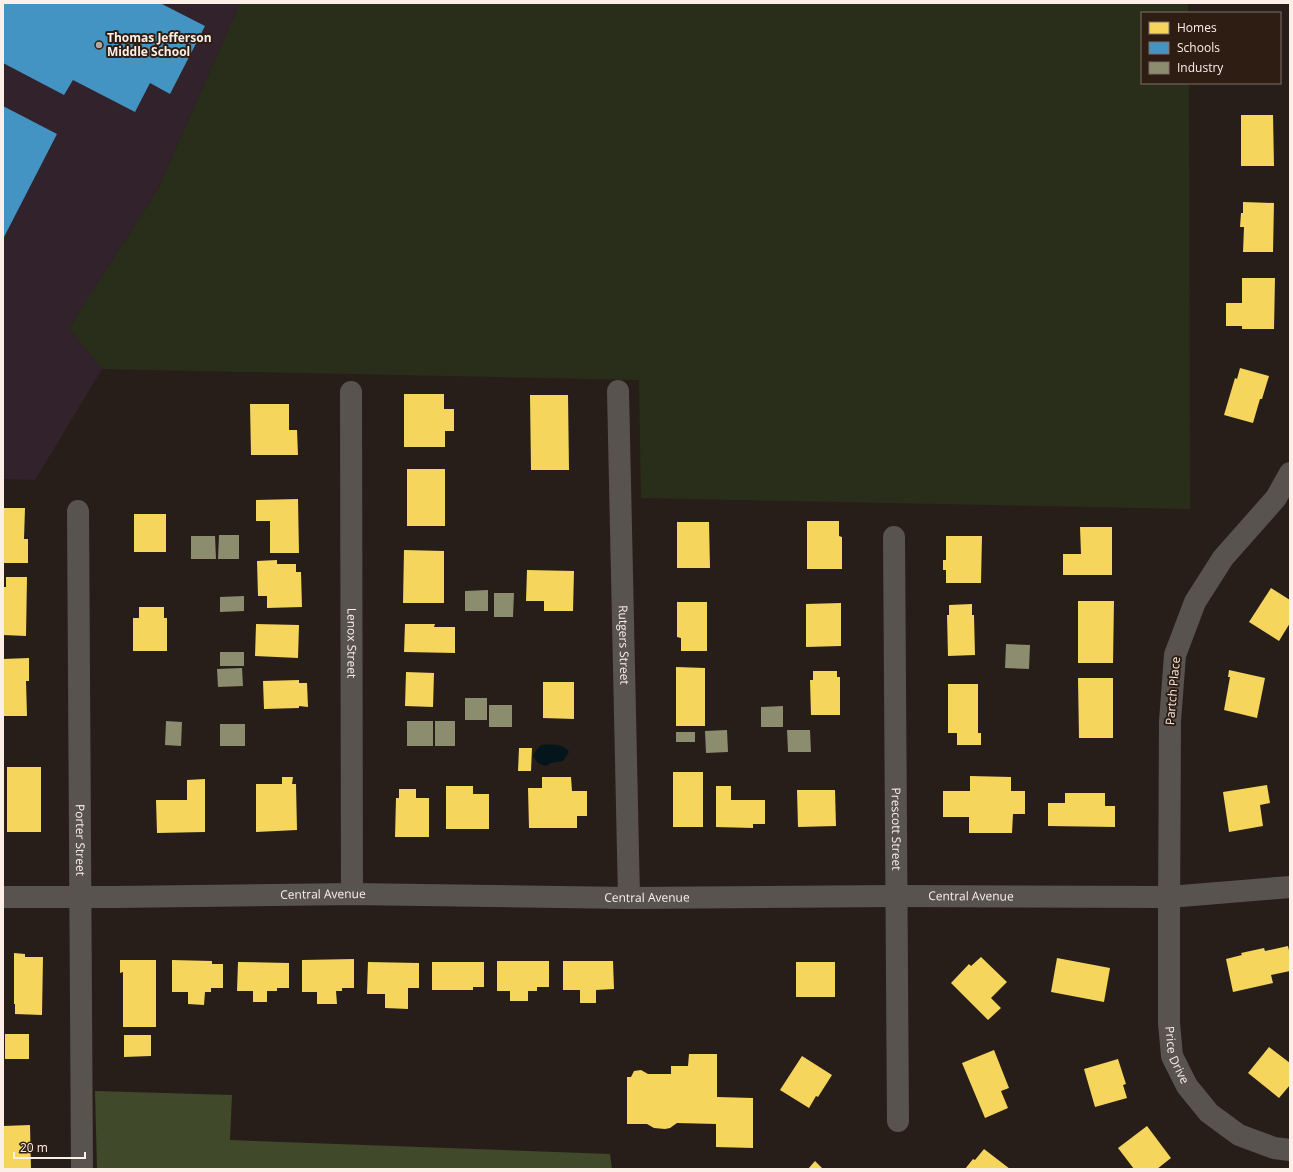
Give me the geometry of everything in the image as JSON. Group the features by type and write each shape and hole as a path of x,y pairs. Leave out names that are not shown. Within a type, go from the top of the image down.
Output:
{"street":[{"name":"Rutgers Street","path":"618,391 629,898"},
{"name":"Lenox Street","path":"351,392 352,894"},
{"name":"Partch Place","path":"1169,897 1170,721 1175,655 1195,602 1224,558 1276,498 1290,473"},
{"name":"Porter Street","path":"78,511 82,1169"},
{"name":"Prescott Street","path":"894,537 898,1121"},
{"name":"Central Avenue","path":"3,897 352,894 629,898 897,896 1169,897 1290,887"},
{"name":"Price Drive","path":"1169,897 1169,1023 1172,1056 1187,1086 1209,1113 1239,1135 1274,1148 1290,1150"}],"shaded area":[{"path":"3,3 240,3 158,189 69,328 102,369 35,480 3,479"},
{"path":"541,745 564,747 569,752 563,761 551,763 546,766 538,763 533,756"}],"green space":[{"path":"240,3 1188,3 1188,12 1141,12 1141,84 1189,84 1190,509 641,498 639,380 102,369 69,328 158,189"},
{"path":"95,1091 232,1095 230,1140 610,1154 612,1169 97,1169"}],"building: Homes":[{"path":"1241,115 1273,115 1274,166 1241,166"},
{"path":"1243,202 1274,203 1273,252 1243,252 1244,227 1240,227 1241,213 1243,213"},
{"path":"1242,278 1275,278 1274,329 1242,329 1242,326 1226,326 1226,303 1242,303"},
{"path":"1240,368 1269,376 1253,423 1224,415 1235,378 1237,379"},
{"path":"404,394 444,394 444,409 454,409 454,431 445,431 445,447 404,447"},
{"path":"530,395 568,395 569,470 531,470"},
{"path":"250,404 289,404 289,430 297,430 298,455 251,455"},
{"path":"407,469 445,469 445,526 407,526"},
{"path":"298,499 299,553 270,553 270,521 256,521 256,500"},
{"path":"3,508 25,508 24,539 28,539 28,563 3,563"},
{"path":"134,514 166,514 166,552 134,552"},
{"path":"807,521 839,521 839,536 842,537 842,569 807,569"},
{"path":"677,522 709,522 710,568 677,568"},
{"path":"1080,527 1112,527 1112,575 1063,575 1063,554 1081,554"},
{"path":"946,536 982,536 981,583 946,583 946,570 943,570 943,560 946,560"},
{"path":"404,550 444,551 444,603 403,603"},
{"path":"277,560 277,564 296,564 296,572 301,572 302,607 267,608 267,596 258,596 257,561"},
{"path":"527,570 574,571 573,611 544,611 544,601 526,601"},
{"path":"6,577 27,577 26,636 3,635 3,587 6,587"},
{"path":"1271,588 1290,600 1290,623 1279,641 1249,622"},
{"path":"1078,601 1114,601 1113,663 1078,663"},
{"path":"677,602 707,602 707,651 681,651 681,638 677,637"},
{"path":"841,603 841,646 806,647 806,604"},
{"path":"972,604 972,615 974,615 975,655 948,656 947,615 949,615 949,605"},
{"path":"139,607 164,607 164,618 167,618 167,651 133,651 133,618 139,618"},
{"path":"256,624 299,625 298,658 255,656"},
{"path":"405,624 435,624 434,627 455,627 455,653 404,652"},
{"path":"29,658 29,681 26,681 27,716 3,716 3,659"},
{"path":"676,667 705,668 705,726 676,726"},
{"path":"1229,670 1265,678 1257,718 1224,710 1230,677 1228,677"},
{"path":"813,671 837,671 837,677 840,677 840,715 811,715 810,680 813,680"},
{"path":"406,672 434,673 433,707 405,706"},
{"path":"1078,678 1113,678 1113,738 1079,738"},
{"path":"299,680 299,683 307,683 308,707 299,706 299,708 264,709 263,681"},
{"path":"543,682 574,682 574,719 543,718"},
{"path":"948,684 978,684 978,733 981,733 981,745 957,745 957,733 948,733"},
{"path":"519,748 532,748 531,771 518,771"},
{"path":"7,767 41,767 41,832 7,832"},
{"path":"673,772 703,772 703,827 673,827"},
{"path":"970,776 1011,777 1011,791 1025,791 1025,814 1013,814 1012,833 969,833 969,817 943,817 943,791 970,791"},
{"path":"282,777 293,777 292,784 296,784 297,830 256,832 256,784 282,784"},
{"path":"542,777 571,777 572,791 587,791 587,816 577,816 577,828 529,828 528,788 542,788"},
{"path":"205,779 205,832 157,833 156,800 187,800 187,780"},
{"path":"1267,785 1270,803 1260,805 1263,826 1229,832 1223,792"},
{"path":"446,786 473,786 473,794 489,794 489,829 446,829"},
{"path":"716,786 731,786 731,800 765,800 765,824 753,824 753,828 716,827"},
{"path":"399,789 416,789 416,798 429,798 429,837 395,837 396,798 399,798"},
{"path":"797,790 835,790 836,826 798,827"},
{"path":"1065,793 1105,793 1105,806 1115,806 1115,827 1048,826 1048,803 1065,803"},
{"path":"1288,946 1290,955 1290,971 1271,975 1273,983 1233,992 1226,959 1242,955 1241,953 1264,948 1265,951"},
{"path":"14,953 25,954 25,957 43,957 42,1015 15,1014"},
{"path":"981,957 1007,982 991,998 1001,1008 988,1020 951,983 969,964 971,966"},
{"path":"1057,958 1110,968 1104,1002 1051,992"},
{"path":"354,959 354,988 342,988 342,991 336,991 337,1004 317,1004 317,992 302,992 302,960"},
{"path":"120,960 156,960 156,1027 123,1027 123,972 120,973"},
{"path":"172,960 212,961 212,964 223,964 223,988 211,988 211,992 205,992 204,1005 188,1004 188,992 172,992"},
{"path":"497,961 549,961 549,987 537,987 537,991 528,991 528,1001 510,1001 510,991 497,991"},
{"path":"563,961 613,961 614,989 596,990 596,1003 580,1003 580,990 563,990"},
{"path":"238,962 289,963 289,988 277,988 277,991 267,991 267,1002 253,1002 253,991 237,991"},
{"path":"368,962 419,963 419,988 408,988 408,1009 385,1008 385,994 367,994"},
{"path":"432,962 484,962 484,987 473,987 473,990 432,990"},
{"path":"796,962 835,962 835,997 796,997"},
{"path":"5,1034 29,1034 29,1059 5,1059"},
{"path":"124,1035 151,1035 151,1056 124,1057"},
{"path":"1269,1047 1290,1063 1290,1085 1279,1098 1248,1073"},
{"path":"994,1050 1009,1088 1001,1091 1008,1108 985,1118 962,1063"},
{"path":"689,1054 717,1054 717,1097 753,1098 753,1148 716,1147 716,1124 677,1123 670,1128 665,1129 654,1128 647,1124 627,1124 627,1077 631,1077 634,1071 641,1070 648,1074 671,1074 671,1066 688,1066"},
{"path":"802,1056 832,1075 809,1108 780,1090"},
{"path":"1118,1059 1126,1084 1123,1085 1127,1098 1095,1107 1084,1069"},
{"path":"30,1125 31,1169 3,1169 3,1126"},
{"path":"1147,1126 1171,1158 1157,1169 1134,1169 1118,1148"},
{"path":"984,1149 1010,1169 965,1169"},
{"path":"815,1161 823,1169 808,1169"}],"building: Schools":[{"name":"Thomas Jefferson Middle School","path":"3,3 160,3 205,26 170,94 150,83 135,112 73,80 64,95 3,63"},
{"path":"3,106 57,134 3,239"}],"building: Industry":[{"path":"219,535 239,535 239,559 218,559"},
{"path":"191,536 215,536 216,559 191,559"},
{"path":"488,590 488,611 465,611 465,591"},
{"path":"494,593 514,593 513,617 494,617"},
{"path":"244,596 244,611 220,612 220,597"},
{"path":"1006,644 1030,645 1029,669 1005,668"},
{"path":"220,652 244,652 244,666 220,666"},
{"path":"242,668 243,686 218,687 217,669"},
{"path":"465,698 487,698 487,720 465,720"},
{"path":"489,705 512,705 512,727 489,727"},
{"path":"783,706 783,727 761,727 761,707"},
{"path":"166,721 182,722 181,746 165,745"},
{"path":"407,721 433,721 433,746 407,746"},
{"path":"435,721 455,721 455,746 435,746"},
{"path":"220,724 245,724 245,746 220,746"},
{"path":"727,730 728,752 706,753 705,731"},
{"path":"787,730 810,730 811,752 788,752"},
{"path":"676,732 695,732 695,742 676,742"}],"place":[{"name":"Thomas Jefferson Middle School","path":"99,45"}]}
